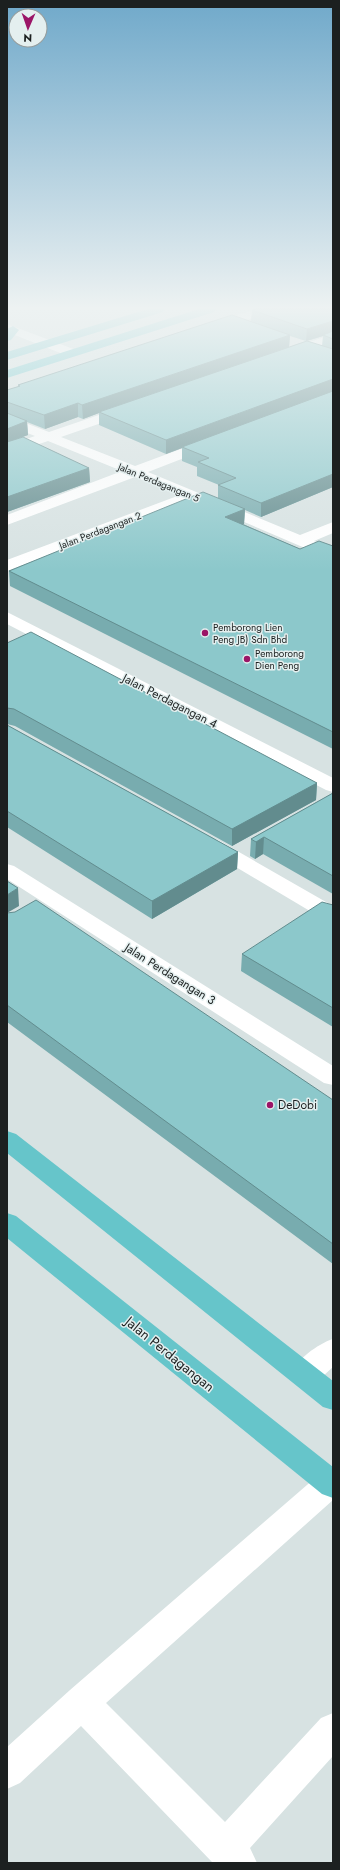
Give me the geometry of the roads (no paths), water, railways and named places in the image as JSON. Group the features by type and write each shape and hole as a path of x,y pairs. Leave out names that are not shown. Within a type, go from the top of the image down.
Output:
{"main road":[{"path":"7,1140 333,1398"},
{"name":"Jalan Perdagangan","path":"7,1223 332,1483"}],"street":[{"path":"7,451 144,403"},
{"name":"Jalan Perdagangan 5","path":"7,420 193,495 333,555"},
{"path":"7,520 222,439"},
{"name":"Jalan Perdagangan 2","path":"7,566 193,495"},
{"path":"300,541 333,527"},
{"name":"Jalan Perdagangan 4","path":"7,617 331,797"},
{"path":"198,837 333,915"},
{"path":"232,856 252,845"},
{"name":"Jalan Perdagangan 3","path":"7,870 42,904 333,1077"},
{"path":"304,1375 333,1350"},
{"path":"7,1771 82,1702 332,1483"},
{"path":"82,1702 232,1856 333,1730"}],"place":[{"name":"Pemborong Lien Peng JB) Sdn Bhd","path":"205,633"},
{"name":"Pemborong Dien Peng","path":"247,659"},
{"name":"DeDobi","path":"270,1105"}]}
